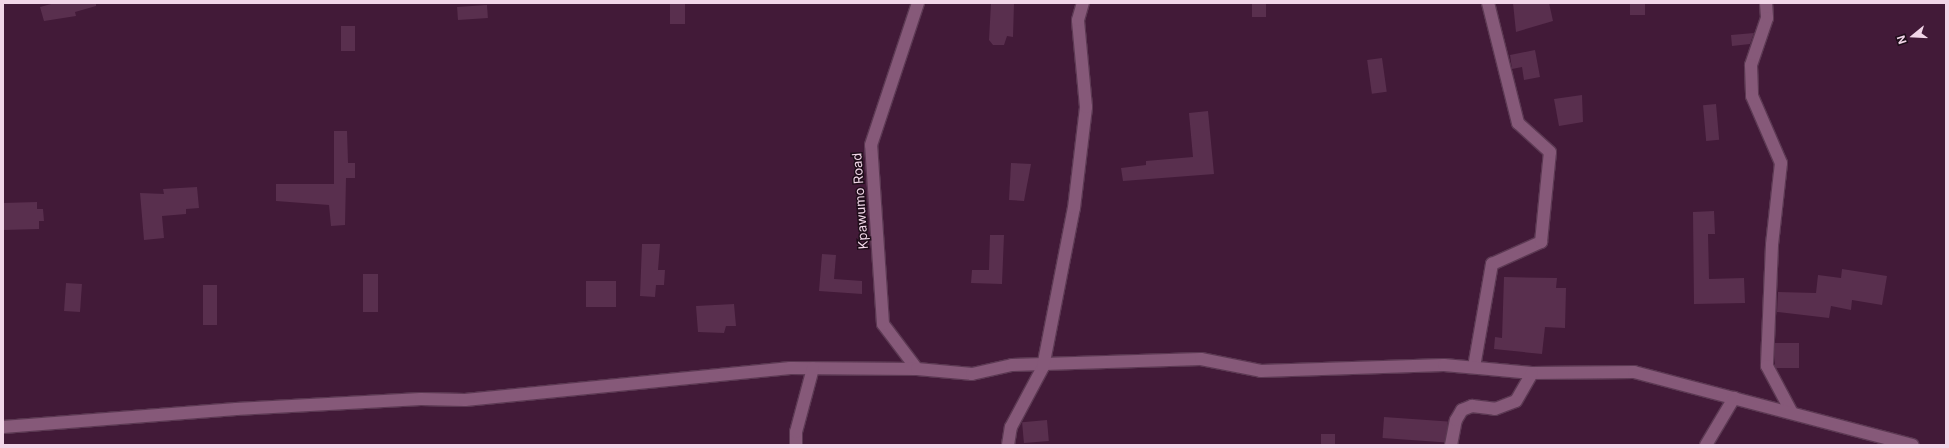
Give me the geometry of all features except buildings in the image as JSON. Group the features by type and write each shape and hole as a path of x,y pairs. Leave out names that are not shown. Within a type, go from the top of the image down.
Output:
{"street":[{"name":"Kpawumo Road","path":"917,369 883,324 871,145 918,3"},
{"path":"1008,445 1011,427 1043,367 1083,152 1086,107 1078,20 1083,3"},
{"path":"1474,368 1492,264 1541,242 1550,152 1518,123 1488,3"},
{"path":"1766,3 1767,18 1751,65 1752,96 1781,163 1772,245 1767,366 1792,413"},
{"path":"3,427 236,409 421,399 465,400 812,368 917,369 972,374 1012,365 1043,367 1201,359 1261,371 1444,365 1532,373 1634,372 1792,413 1861,434 1913,445"},
{"path":"796,445 796,432 812,368"},
{"path":"1451,445 1456,420 1462,410 1472,406 1495,409 1516,401 1532,373"},
{"path":"1706,445 1734,398"}]}
